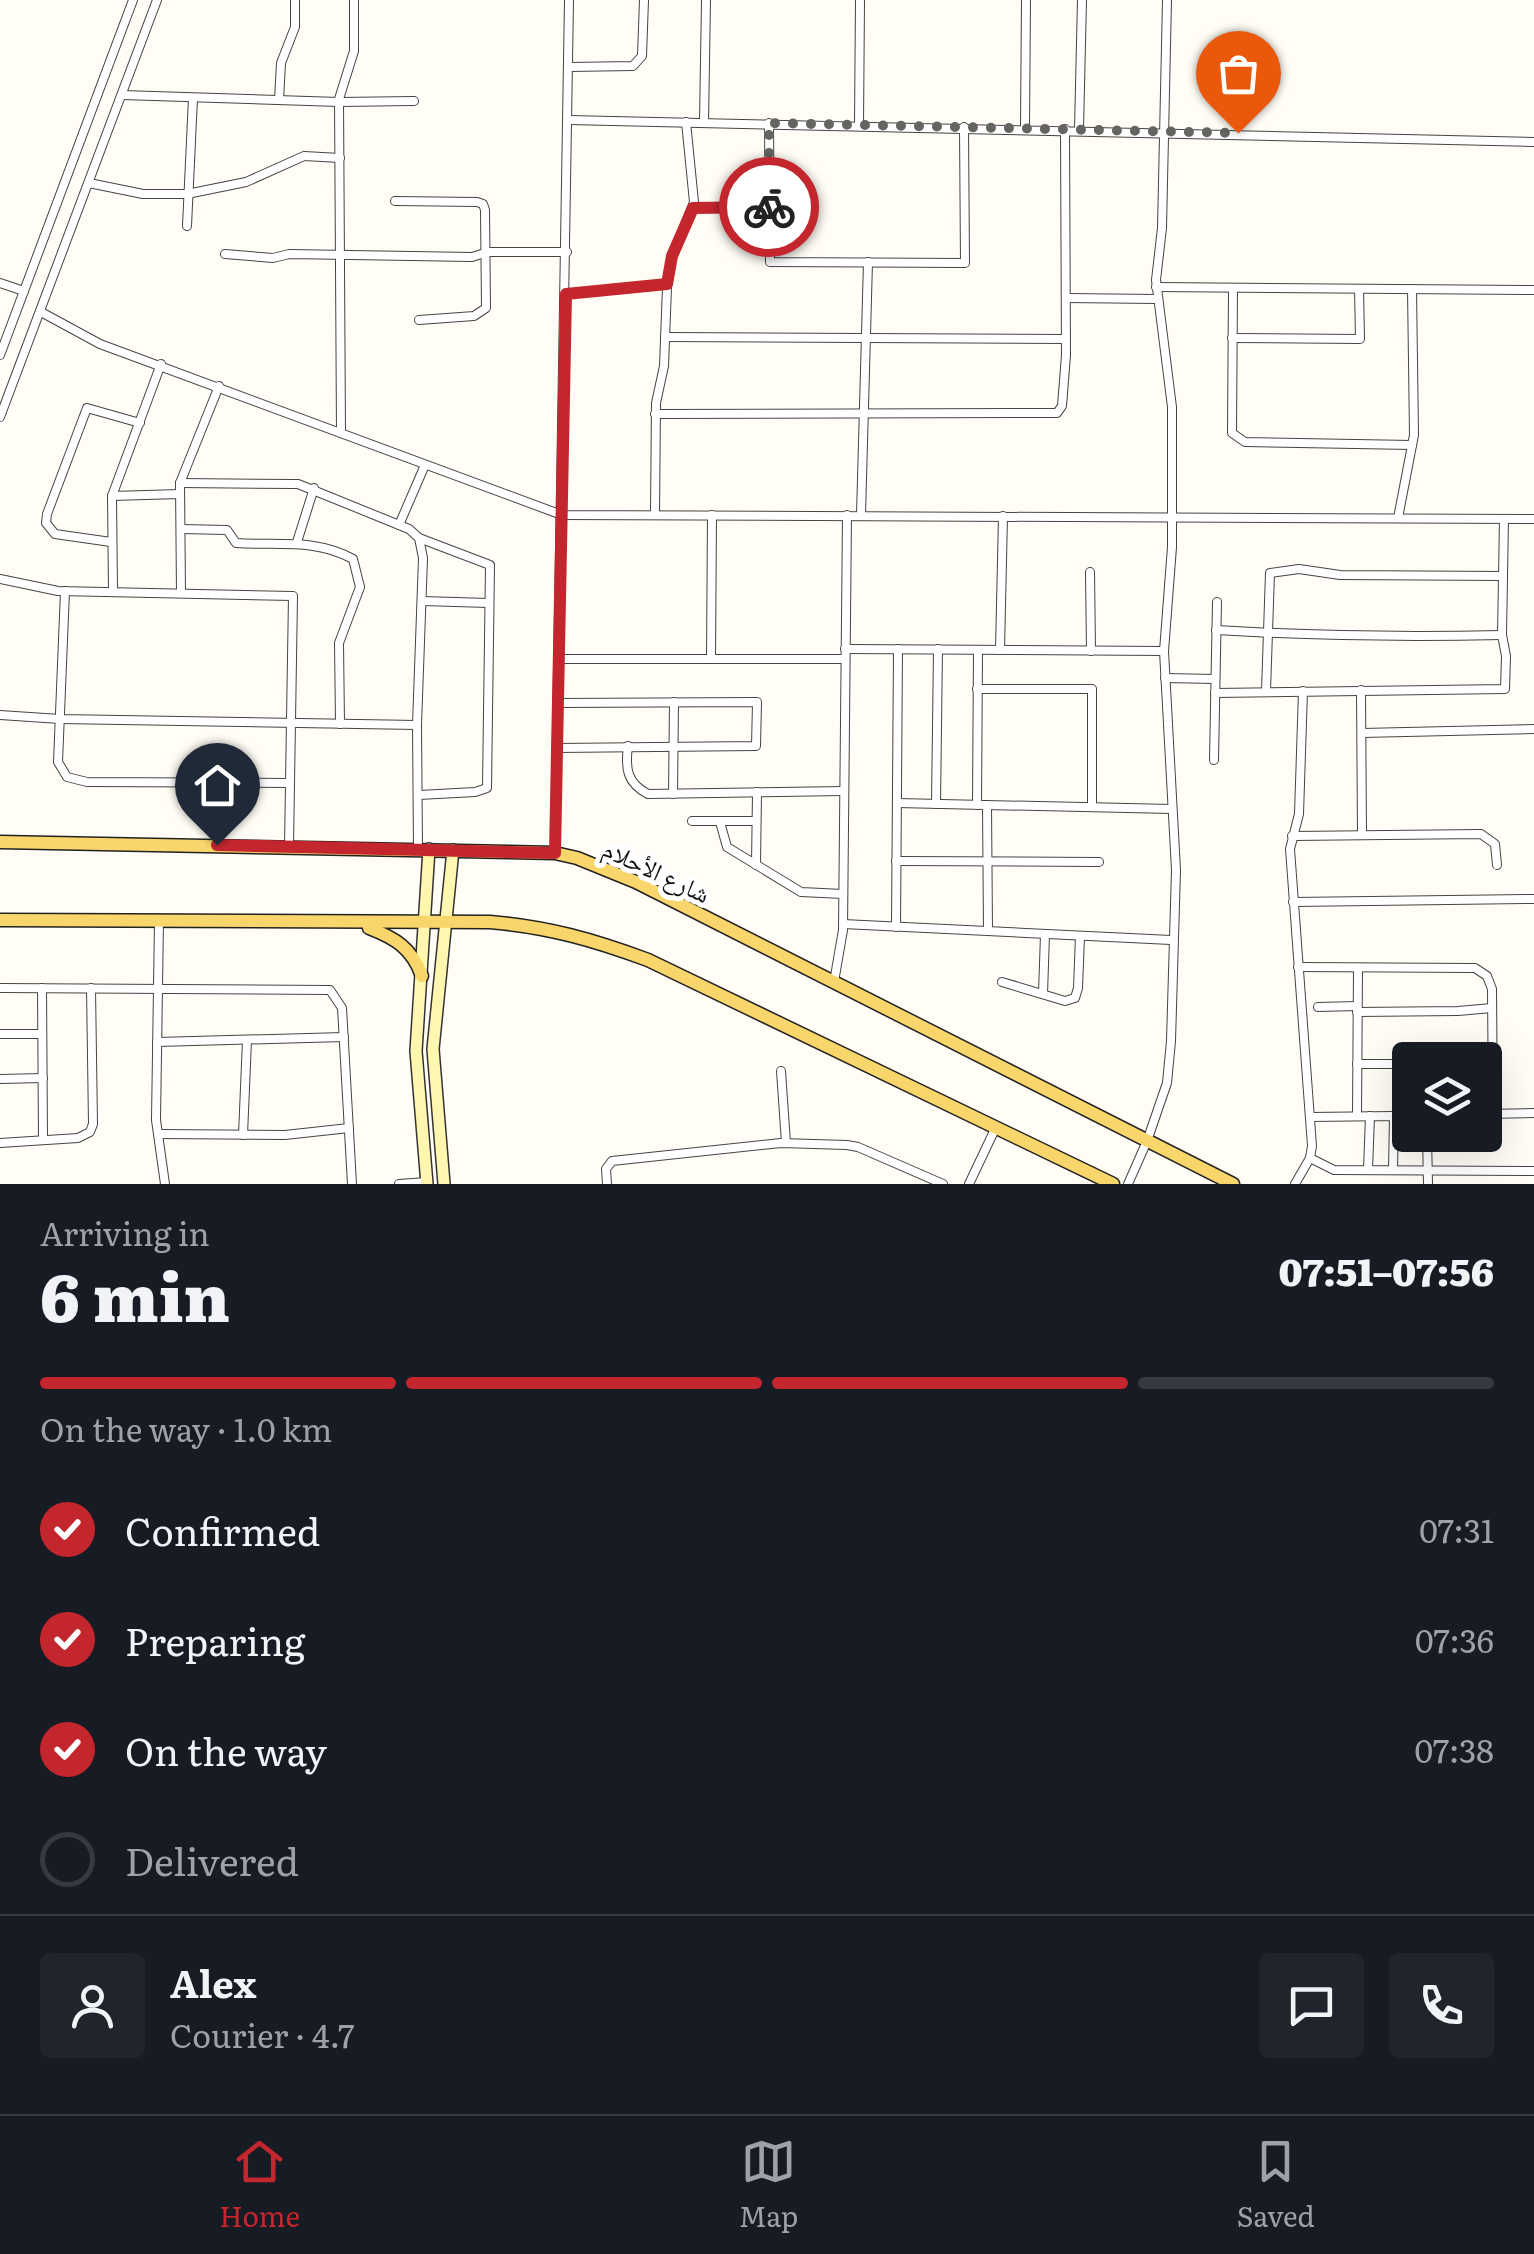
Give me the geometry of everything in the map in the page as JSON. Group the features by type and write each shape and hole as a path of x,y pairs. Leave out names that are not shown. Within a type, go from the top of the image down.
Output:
{"main road":[{"name":"شارع الأحلام","path":"0,842 423,849 555,853 577,858 636,882 1233,1184"},
{"path":"423,849 426,924 416,1051 427,1183"},
{"path":"444,1184 432,1049 453,850"},
{"path":"0,920 490,922 578,935 648,960 1113,1184"},
{"path":"358,924 400,942 414,957 422,976"},
{"path":"422,1118 438,1118"}],"street":[{"path":"0,355 133,0"},
{"path":"0,418 157,0"},
{"path":"279,100 281,62 295,27 295,0"},
{"path":"341,432 340,102 354,51 354,0"},
{"path":"555,853 569,0"},
{"path":"569,66 638,64 642,56 644,0"},
{"path":"704,122 706,0"},
{"path":"859,125 860,0"},
{"path":"1025,128 1026,0"},
{"path":"1079,129 1082,0"},
{"path":"1128,1184 1148,1141 1167,1083 1176,870 1164,652 1172,548 1172,407 1156,287 1162,228 1167,0"},
{"path":"122,95 414,101"},
{"path":"187,226 192,98"},
{"path":"568,120 1534,142"},
{"path":"655,515 656,414 664,366 667,284 672,256 693,208 686,122"},
{"path":"769,123 770,262 965,263 964,127"},
{"path":"656,414 1057,412 1062,406 1066,339 1065,129"},
{"path":"89,184 143,194 187,194 246,182 304,156 340,158"},
{"path":"395,202 483,204 488,252 486,308 481,314 419,320"},
{"path":"693,208 770,208"},
{"path":"224,254 273,258 289,254 472,256 488,252 566,252"},
{"path":"861,516 868,262"},
{"path":"0,282 24,291"},
{"path":"566,294 667,284"},
{"path":"1156,287 1534,290"},
{"path":"1232,288 1232,433 1237,438 1245,442 1412,446"},
{"path":"1232,338 1360,340 1358,288"},
{"path":"1398,518 1412,446 1412,289"},
{"path":"1066,298 1157,300"},
{"path":"41,312 100,344 562,515 1534,520"},
{"path":"665,336 1066,339"},
{"path":"113,591 112,496 161,364"},
{"path":"181,594 180,484 219,386"},
{"path":"111,542 55,534 46,523 47,514 87,408 140,423"},
{"path":"399,525 426,465"},
{"path":"180,484 298,484 314,488 399,525 419,538 490,565 487,788 419,795"},
{"path":"298,542 314,488"},
{"path":"112,496 180,494"},
{"path":"711,659 712,515"},
{"path":"834,982 843,894 847,516"},
{"path":"1000,650 1002,516"},
{"path":"1215,693 1505,689 1504,519"},
{"path":"180,529 227,530 236,543 298,542 333,548 353,558 360,587 340,643 340,724"},
{"path":"419,538 422,601 417,725 423,849"},
{"path":"1266,691 1270,572 1299,569 1340,575 1503,576"},
{"path":"1090,572 1091,651"},
{"path":"0,580 65,591 293,596 289,846"},
{"path":"65,591 58,762 67,777 290,783"},
{"path":"422,601 490,603"},
{"path":"1214,760 1217,602"},
{"path":"1216,630 1319,633 1349,638 1502,636"},
{"path":"846,648 1164,652"},
{"path":"896,927 898,649"},
{"path":"936,804 938,650"},
{"path":"978,650 988,931"},
{"path":"559,659 846,659"},
{"path":"1165,678 1216,679"},
{"path":"977,688 1092,689 1092,807"},
{"path":"1362,690 1362,835"},
{"path":"1295,1184 1310,1158 1292,836 1299,814 1304,691"},
{"path":"673,794 674,702"},
{"path":"557,748 756,746 757,702 558,703"},
{"path":"0,715 417,725"},
{"path":"1362,733 1534,728"},
{"path":"628,746 626,763 634,787 648,794 844,791"},
{"path":"756,865 757,792"},
{"path":"896,804 1172,809"},
{"path":"692,821 756,821"},
{"path":"720,822 726,846 801,892 843,894"},
{"path":"1292,836 1480,834 1495,844 1497,865"},
{"path":"896,861 1099,862"},
{"path":"1294,902 1534,899"},
{"path":"159,922 156,1120 165,1184"},
{"path":"842,924 1172,940"},
{"path":"1043,994 1045,934"},
{"path":"1002,982 1066,1001 1074,998 1078,988 1080,936"},
{"path":"1298,967 1475,968 1486,976 1492,989 1490,1042"},
{"path":"1356,1116 1358,968"},
{"path":"0,988 330,990 342,1008 352,1184"},
{"path":"42,988 43,1140"},
{"path":"0,1143 78,1138 90,1132 94,1124 91,988"},
{"path":"1318,1007 1458,1012 1492,1008"},
{"path":"0,1034 42,1034"},
{"path":"157,1042 344,1038"},
{"path":"242,1135 247,1040"},
{"path":"1357,1064 1392,1064"},
{"path":"781,1071 786,1143"},
{"path":"0,1079 42,1078"},
{"path":"1310,1117 1390,1114 1396,1120 1394,1170"},
{"path":"1502,1114 1534,1114"},
{"path":"1368,1170 1370,1116"},
{"path":"970,1184 996,1127"},
{"path":"159,1134 285,1135 349,1128"},
{"path":"607,1184 606,1168 612,1161 786,1143 858,1147 921,1180 942,1184"},
{"path":"1428,1152 1428,1184"},
{"path":"1310,1158 1334,1170 1534,1172"},
{"path":"399,1184 427,1183"}],"way so far":[{"path":"769,207 769,123 1238,133"}],"route":[{"path":"217,845 555,853 566,294 667,284 679,235 693,208 769,207"}]}
